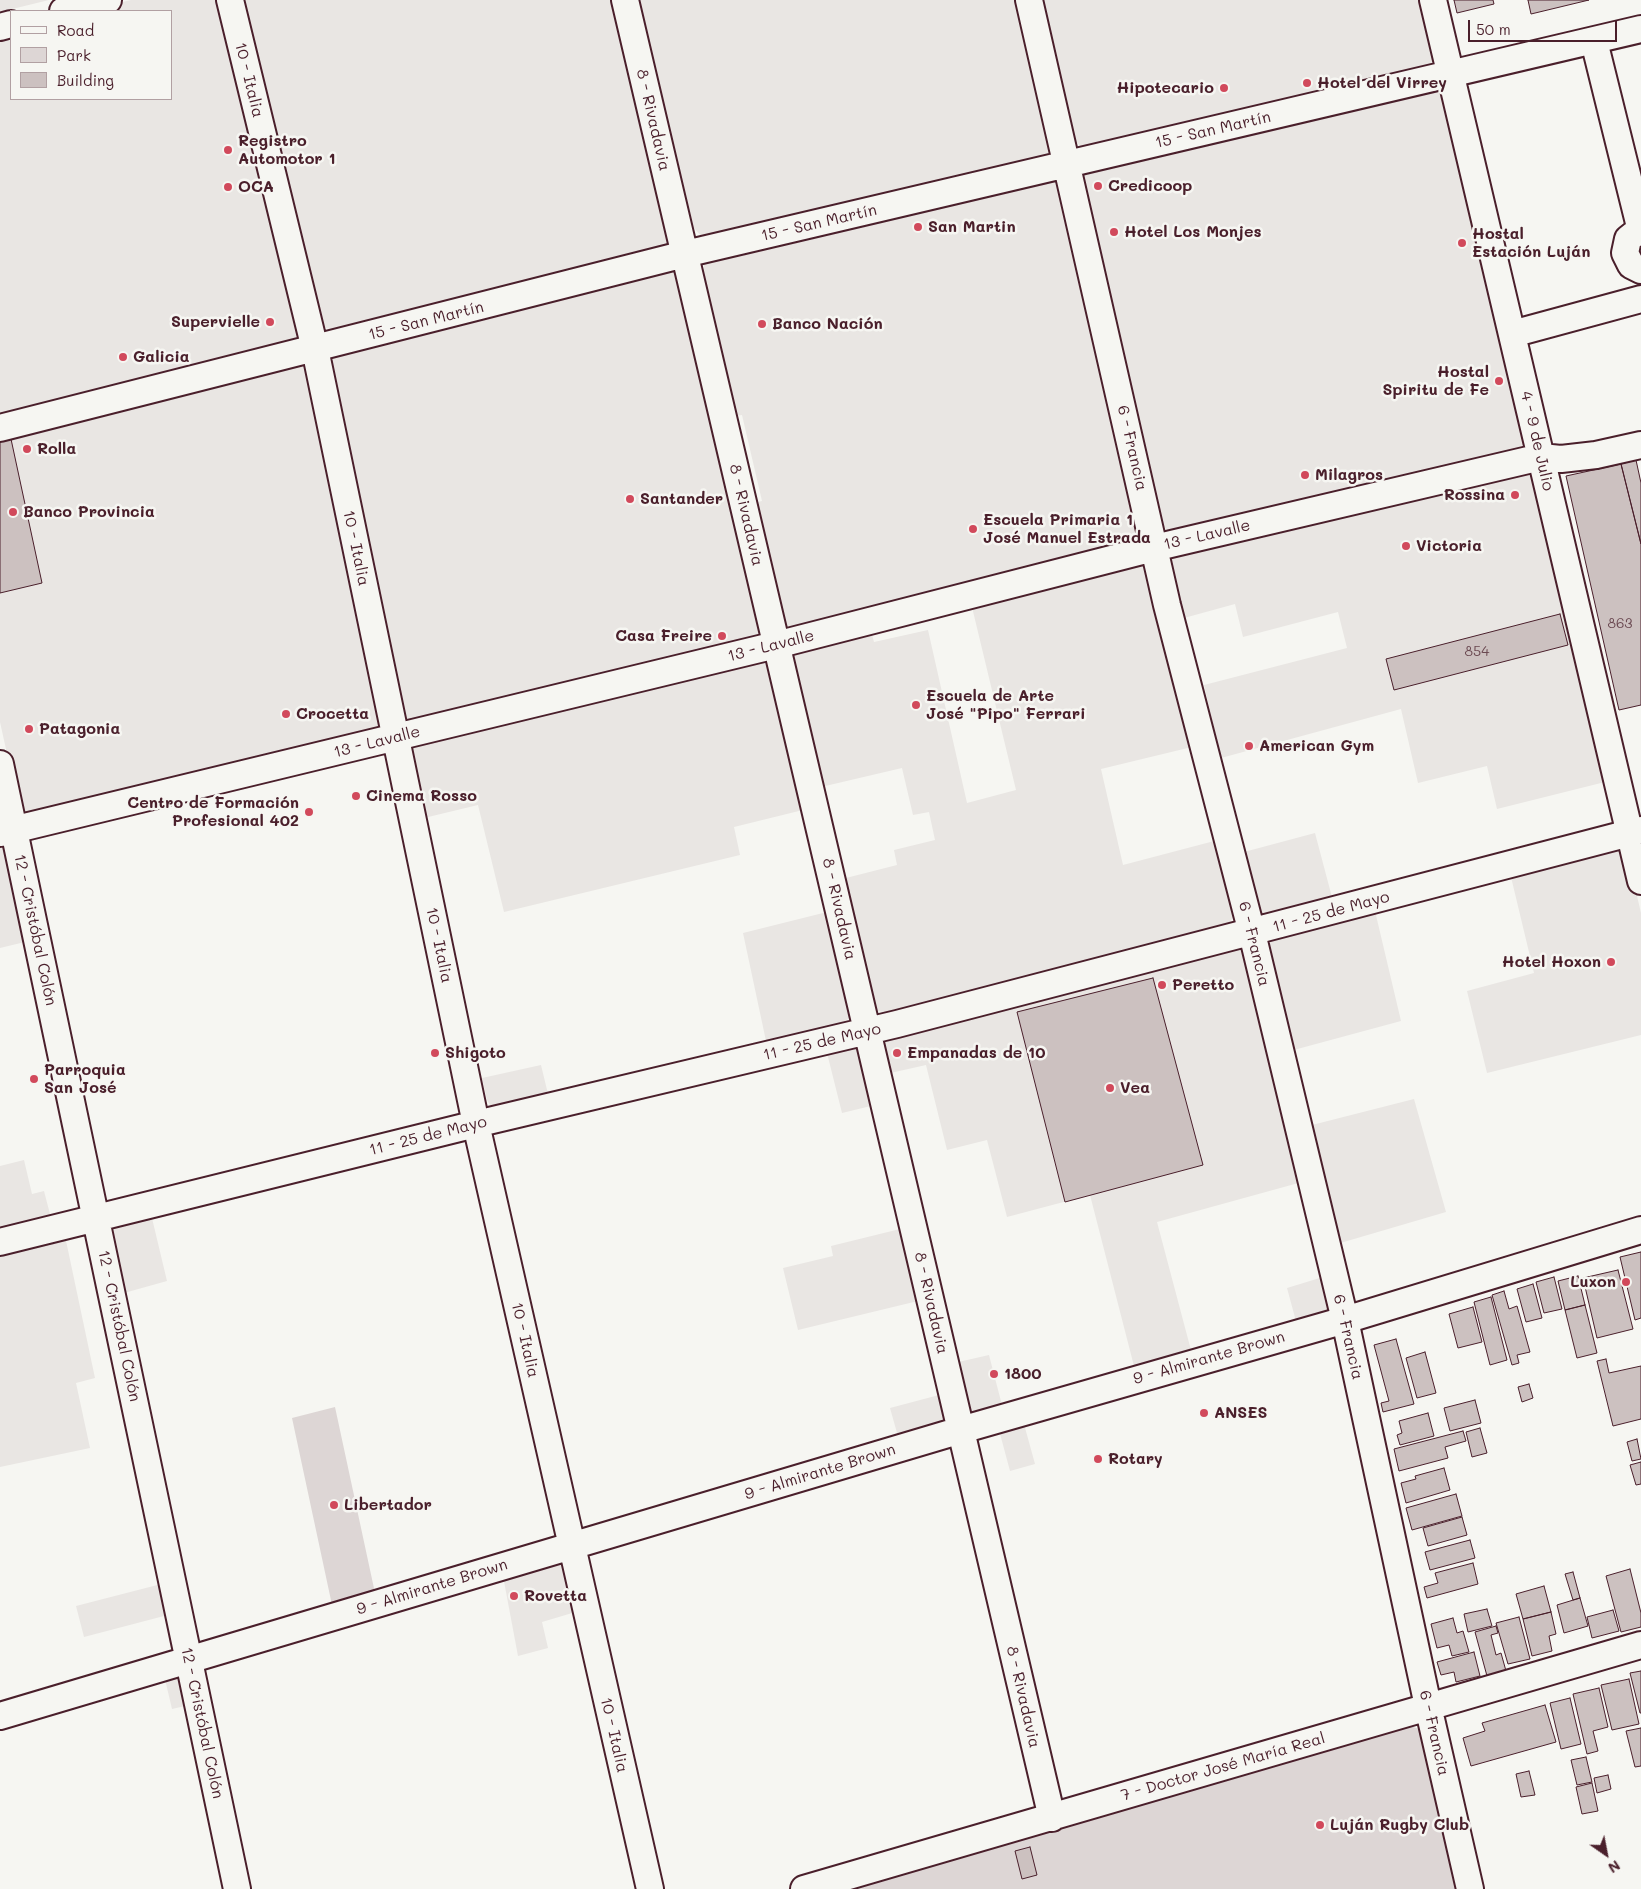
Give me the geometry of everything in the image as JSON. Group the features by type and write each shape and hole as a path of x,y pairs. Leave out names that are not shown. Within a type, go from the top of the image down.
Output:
{"street":[{"path":"67,10 108,0"},
{"name":"10 - Italia","path":"230,0 315,349 476,1124 650,1889"},
{"name":"8 - Rivadavia","path":"625,0 1052,1818"},
{"name":"6 - Francia","path":"1029,0 1068,164 1154,548 1252,933 1345,1320 1428,1706 1470,1889"},
{"name":"4 - 9 de Julio","path":"1433,0 1540,457 1635,832 1641,881"},
{"name":"15 - San Martín","path":"0,428 685,254 1641,29"},
{"path":"1594,41 1641,231 1633,234 1628,240 1625,253 1631,265 1641,270"},
{"path":"1512,334 1641,299"},
{"name":"13 - Lavalle","path":"7,831 776,646 1154,548 1540,457 1561,458 1596,455 1641,445"},
{"name":"12 - Cristóbal Colón","path":"0,764 7,831 96,1217 237,1889"},
{"name":"11 - 25 de Mayo","path":"0,1242 476,1124 867,1031 1252,933 1635,832"},
{"name":"9 - Almirante Brown","path":"0,1716 961,1430 1345,1320 1641,1230"},
{"name":"7 - Doctor José María Real","path":"804,1889 1641,1645"}],"shaded area":[{"path":"0,0 49,0 0,12"},
{"path":"131,0 226,0 299,334 292,342 0,415 0,32 10,29 10,100 172,100 172,10 88,10"},
{"path":"241,0 623,0 674,244 336,331 323,327 318,321"},
{"path":"638,0 1022,0 1052,156 702,237 694,228"},
{"path":"1040,0 1424,0 1436,59 1430,65 1095,149 1082,148 1072,137"},
{"path":"1438,88 1444,91 1526,439 1524,444 1518,448 1176,533 1170,532 1161,521 1083,178 1085,171"},
{"path":"1058,178 1139,540 833,616 833,619 793,628 786,626 781,620 754,503 762,501 742,415 735,416 704,272 704,263 707,258"},
{"path":"675,266 763,634 756,638 409,721 405,718 329,356"},
{"path":"299,361 307,364 381,726 377,731 32,817 22,814 19,808 0,722 0,436"},
{"path":"1522,469 1535,482 1609,781 1497,809 1487,766 1418,783 1401,709 1221,758 1204,685 1347,648 1338,612 1243,637 1235,604 1184,618 1171,566 1171,559 1178,552"},
{"path":"1147,563 1196,746 1101,769 1123,865 1218,840 1234,911 1229,924 1223,929 885,1012 877,1011 872,1007 842,879 897,865 894,850 935,840 929,812 913,815 902,768 821,787 793,656 797,651 871,631 874,642 928,630 967,803 1016,790 971,603"},
{"path":"762,658 770,661 807,809 734,827 740,855 504,912 478,805 424,818 410,750 413,745"},
{"path":"1315,833 1333,901 1263,917 1259,912 1244,852"},
{"path":"0,847 9,850 29,941 0,948"},
{"path":"1616,850 1622,853 1630,866 1641,913 1641,1035 1487,1073 1467,991 1534,973 1511,877"},
{"path":"831,911 851,1013 848,1019 841,1023 766,1041 743,933"},
{"path":"1375,911 1401,1021 1290,1051 1266,954 1268,945 1276,937"},
{"path":"1237,950 1244,950 1302,1182 1157,1222 1192,1354 1135,1370 1090,1195 1007,1217 987,1140 947,1150 926,1065 886,1074 882,1038 891,1031"},
{"path":"852,1043 861,1047 875,1105 842,1113 826,1049"},
{"path":"541,1065 548,1094 493,1106 490,1105 482,1078"},
{"path":"1414,1099 1446,1212 1337,1244 1312,1125"},
{"path":"24,1160 32,1194 44,1191 51,1218 0,1231 0,1166"},
{"path":"151,1214 167,1281 124,1293 111,1235 112,1229 120,1221"},
{"path":"900,1229 918,1301 798,1330 783,1268 833,1256 831,1246"},
{"path":"65,1236 95,1378 76,1383 90,1448 0,1467 0,1253"},
{"path":"1323,1277 1330,1309 1326,1315 1297,1325 1287,1288"},
{"path":"989,1355 1003,1409 968,1415 954,1363"},
{"path":"939,1395 946,1420 944,1426 899,1440 890,1408"},
{"path":"1024,1424 1035,1464 1010,1471 999,1430"},
{"path":"563,1561 579,1611 542,1622 548,1648 518,1656 503,1576"},
{"path":"169,1582 181,1640 172,1654 164,1616 84,1637 76,1606"},
{"path":"182,1673 194,1704 172,1709 164,1675"}],"green space":[{"name":"Libertador","path":"335,1407 375,1593 332,1605 292,1418"},
{"path":"1410,1726 1422,1730 1463,1889 850,1889"}],"building":[{"path":"1454,0 1493,0 1494,4 1457,13"},
{"path":"1528,0 1589,0 1531,14"},
{"name":"Banco Provincia","path":"11,439 42,583 0,593 0,442"},
{"path":"1636,460 1641,483 1641,544 1621,464"},
{"path":"1621,464 1641,544 1641,705 1619,710 1566,476"},
{"path":"1560,614 1568,645 1394,690 1386,659"},
{"name":"Vea","path":"1153,978 1203,1165 1065,1202 1017,1012"},
{"path":"1641,1252 1641,1318 1635,1320 1620,1257"},
{"path":"1618,1270 1633,1329 1597,1338 1583,1278"},
{"path":"1578,1276 1585,1305 1565,1310 1558,1281"},
{"path":"1554,1277 1562,1309 1544,1313 1536,1282"},
{"path":"1533,1284 1542,1318 1526,1322 1517,1289"},
{"path":"1504,1291 1509,1309 1517,1306 1530,1352 1517,1355 1519,1363 1512,1365 1492,1295"},
{"path":"1491,1297 1507,1360 1490,1365 1474,1302"},
{"path":"1585,1305 1597,1353 1577,1358 1565,1310"},
{"path":"1473,1307 1482,1342 1458,1348 1449,1314"},
{"path":"1396,1339 1414,1404 1383,1412 1381,1403 1389,1401 1374,1345"},
{"path":"1425,1352 1436,1393 1417,1398 1406,1358"},
{"path":"1606,1359 1609,1373 1641,1366 1641,1419 1613,1426 1597,1361"},
{"path":"1529,1384 1533,1398 1522,1402 1518,1387"},
{"path":"1475,1400 1481,1423 1450,1431 1444,1408"},
{"path":"1428,1413 1434,1436 1400,1445 1397,1435 1402,1433 1399,1421"},
{"path":"1480,1428 1487,1453 1472,1457 1466,1432"},
{"path":"1463,1431 1466,1441 1445,1447 1448,1458 1399,1471 1394,1449"},
{"path":"1637,1439 1641,1459 1632,1461 1627,1442"},
{"path":"1641,1462 1641,1484 1636,1485 1630,1465"},
{"path":"1444,1468 1450,1490 1406,1503 1401,1483 1416,1479 1415,1476"},
{"path":"1456,1494 1462,1516 1412,1530 1406,1508"},
{"path":"1462,1517 1467,1535 1428,1546 1423,1528"},
{"path":"1470,1540 1475,1558 1430,1570 1425,1552"},
{"path":"1473,1563 1478,1584 1427,1598 1424,1587 1438,1583 1435,1573"},
{"path":"1630,1569 1641,1613 1641,1627 1621,1632 1606,1576"},
{"path":"1573,1572 1580,1598 1573,1600 1565,1574"},
{"path":"1544,1586 1551,1612 1523,1619 1516,1594"},
{"path":"1580,1598 1588,1626 1564,1633 1557,1605"},
{"path":"1487,1609 1492,1626 1468,1632 1464,1614"},
{"path":"1613,1610 1619,1631 1592,1638 1587,1617"},
{"path":"1551,1612 1556,1634 1549,1636 1552,1651 1532,1656 1523,1619"},
{"path":"1519,1617 1530,1659 1508,1664 1496,1623"},
{"path":"1453,1618 1457,1633 1463,1631 1469,1652 1452,1656 1449,1645 1437,1648 1431,1624"},
{"path":"1496,1626 1498,1633 1491,1635 1496,1655 1501,1653 1506,1671 1487,1676 1475,1632"},
{"path":"1474,1652 1480,1676 1456,1682 1454,1672 1441,1675 1437,1662"},
{"path":"1641,1671 1641,1713 1640,1713 1630,1673"},
{"path":"1629,1679 1639,1724 1612,1730 1601,1685"},
{"path":"1599,1688 1608,1727 1593,1731 1598,1751 1587,1754 1573,1694"},
{"path":"1570,1698 1581,1744 1561,1749 1550,1703"},
{"path":"1545,1705 1556,1742 1471,1766 1463,1738 1485,1731 1482,1723"},
{"path":"1641,1728 1641,1766 1635,1767 1626,1731"},
{"path":"1586,1757 1592,1782 1577,1785 1571,1760"},
{"path":"1529,1771 1535,1795 1521,1797 1516,1774"},
{"path":"1608,1775 1611,1789 1597,1793 1594,1778"},
{"path":"1592,1783 1598,1811 1582,1814 1576,1787"},
{"path":"1030,1847 1037,1875 1022,1879 1015,1851"}],"place":[{"name":"Hotel del Virrey","path":"1307,83"},
{"name":"Hipotecario","path":"1224,88"},
{"name":"Registro Automotor 1","path":"228,150"},
{"name":"Credicoop","path":"1098,186"},
{"name":"OCA","path":"228,187"},
{"name":"San Martin","path":"918,227"},
{"name":"Hotel Los Monjes","path":"1114,232"},
{"name":"Hostal Estación Luján","path":"1462,243"},
{"name":"Supervielle","path":"270,322"},
{"name":"Banco Nación","path":"762,324"},
{"name":"Galicia","path":"123,357"},
{"name":"Hostal Spiritu de Fe","path":"1499,381"},
{"name":"Rolla","path":"27,449"},
{"name":"Milagros","path":"1305,475"},
{"name":"Rossina","path":"1515,495"},
{"name":"Santander","path":"630,499"},
{"name":"Banco Provincia","path":"13,512"},
{"name":"Escuela Primaria 1 José Manuel Estrada","path":"973,529"},
{"name":"Victoria","path":"1406,546"},
{"name":"Casa Freire","path":"722,636"},
{"name":"Escuela de Arte José \"Pipo\" Ferrari","path":"916,705"},
{"name":"Crocetta","path":"286,714"},
{"name":"Patagonia","path":"29,729"},
{"name":"American Gym","path":"1249,746"},
{"name":"Cinema Rosso","path":"356,796"},
{"name":"Centro de Formación Profesional 402","path":"309,812"},
{"name":"Hotel Hoxon","path":"1611,962"},
{"name":"Peretto","path":"1162,985"},
{"name":"Shigoto","path":"435,1053"},
{"name":"Empanadas de 10","path":"897,1053"},
{"name":"Parroquia San José","path":"34,1079"},
{"name":"Vea","path":"1110,1088"},
{"name":"Luxon","path":"1626,1282"},
{"name":"1800","path":"994,1374"},
{"name":"ANSES","path":"1204,1413"},
{"name":"Rotary","path":"1098,1459"},
{"name":"Libertador","path":"334,1505"},
{"name":"Rovetta","path":"514,1596"},
{"name":"Luján Rugby Club","path":"1320,1825"}]}
